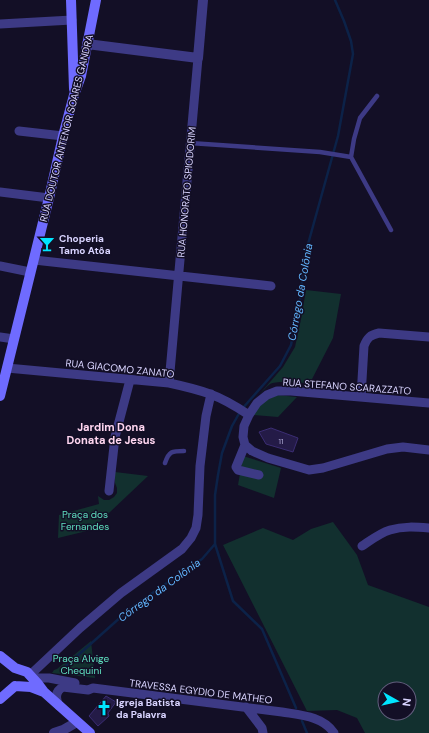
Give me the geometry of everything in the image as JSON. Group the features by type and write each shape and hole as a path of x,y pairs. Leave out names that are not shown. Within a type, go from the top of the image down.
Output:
{"main road":[{"path":"71,0 74,95"},
{"name":"RUA DOUTOR ANTENOR SOARES GANDRA","path":"0,396 63,136 74,95 81,76 96,0"},
{"path":"72,23 78,39 82,43 87,44"},
{"path":"0,656 15,668 26,672 58,706 90,733"},
{"path":"0,699 15,686 17,676 15,668"},
{"path":"15,686 31,687 44,692"}],"street":[{"name":"RUA HONORATO SPIODORIM","path":"169,383 204,0"},
{"path":"0,24 72,23"},
{"path":"87,44 198,58"},
{"path":"19,131 63,136"},
{"path":"0,192 49,198"},
{"path":"34,260 271,286"},
{"path":"0,266 30,272"},
{"path":"361,397 364,346 369,337 373,334 379,333 429,337"},
{"path":"0,337 14,339"},
{"name":"RUA GIACOMO ZANATO","path":"7,368 169,383 211,394 247,413"},
{"path":"109,491 115,437 130,380"},
{"name":"RUA STEFANO SCARAZZATO","path":"247,413 257,402 268,394 277,391 429,403"},
{"path":"31,677 80,628 121,593 182,549 191,538 196,528 198,515 200,466 206,416 211,394"},
{"path":"247,413 243,437 245,445 252,451 268,458 309,470 323,468 387,449 403,447 429,450"},
{"path":"245,445 236,467 238,470 258,475"},
{"path":"362,546 378,535 391,529 408,527 429,528"},
{"name":"TRAVESSA EGYDIO DE MATHEO","path":"31,677 49,678 89,685 93,688 307,716 325,723 334,733"},
{"name":"TRAVESSA EGYDIO DE MATHEO","path":"58,706 56,700 57,692 63,687 88,690 93,688"},
{"path":"246,707 262,728 263,733"},
{"path":"54,733 77,722"}],"lane":[{"path":"377,96 360,118 350,157 391,230"},
{"path":"190,143 320,152 350,157"},
{"path":"165,463 167,456 173,451 184,451"}],"green space":[{"path":"306,290 341,294 333,338 310,383 273,383 268,385 258,396 283,367 295,347"},
{"path":"277,395 297,397 278,417 253,415 263,403"},
{"path":"243,456 281,468 274,498 238,485"},
{"name":"Praça dos Fernandes","path":"115,472 148,476 91,530 58,538 59,515 99,504 98,496 104,500 109,500 114,497 117,493"},
{"path":"333,522 357,555 368,585 429,607 429,733 365,733 357,718 337,710 307,711 223,545 263,528 293,540 311,529"},
{"name":"Praça Alvige Chequini","path":"91,641 95,678 52,673 54,670"}],"building":[{"path":"271,428 298,438 293,452 266,444 259,432"},
{"name":"Igreja Batista da Palavra","path":"106,696 116,702 108,713 109,716 98,726 89,716"}],"waterway":[{"name":"Córrego da Colônia","path":"66,666 132,607 202,559 215,544 215,495 222,453 232,426 241,410 280,366 291,345 300,300 305,255 338,136 353,54 351,41 335,0"},
{"path":"215,544 233,601 262,629 296,708"},
{"path":"302,721 307,733"}],"place":[{"name":"Choperia Tamo Atôa","path":"47,244"},
{"name":"Igreja Batista da Palavra","path":"104,708"}],"district":[{"name":"Jardim Dona Donata de Jesus","path":"111,433"}]}
